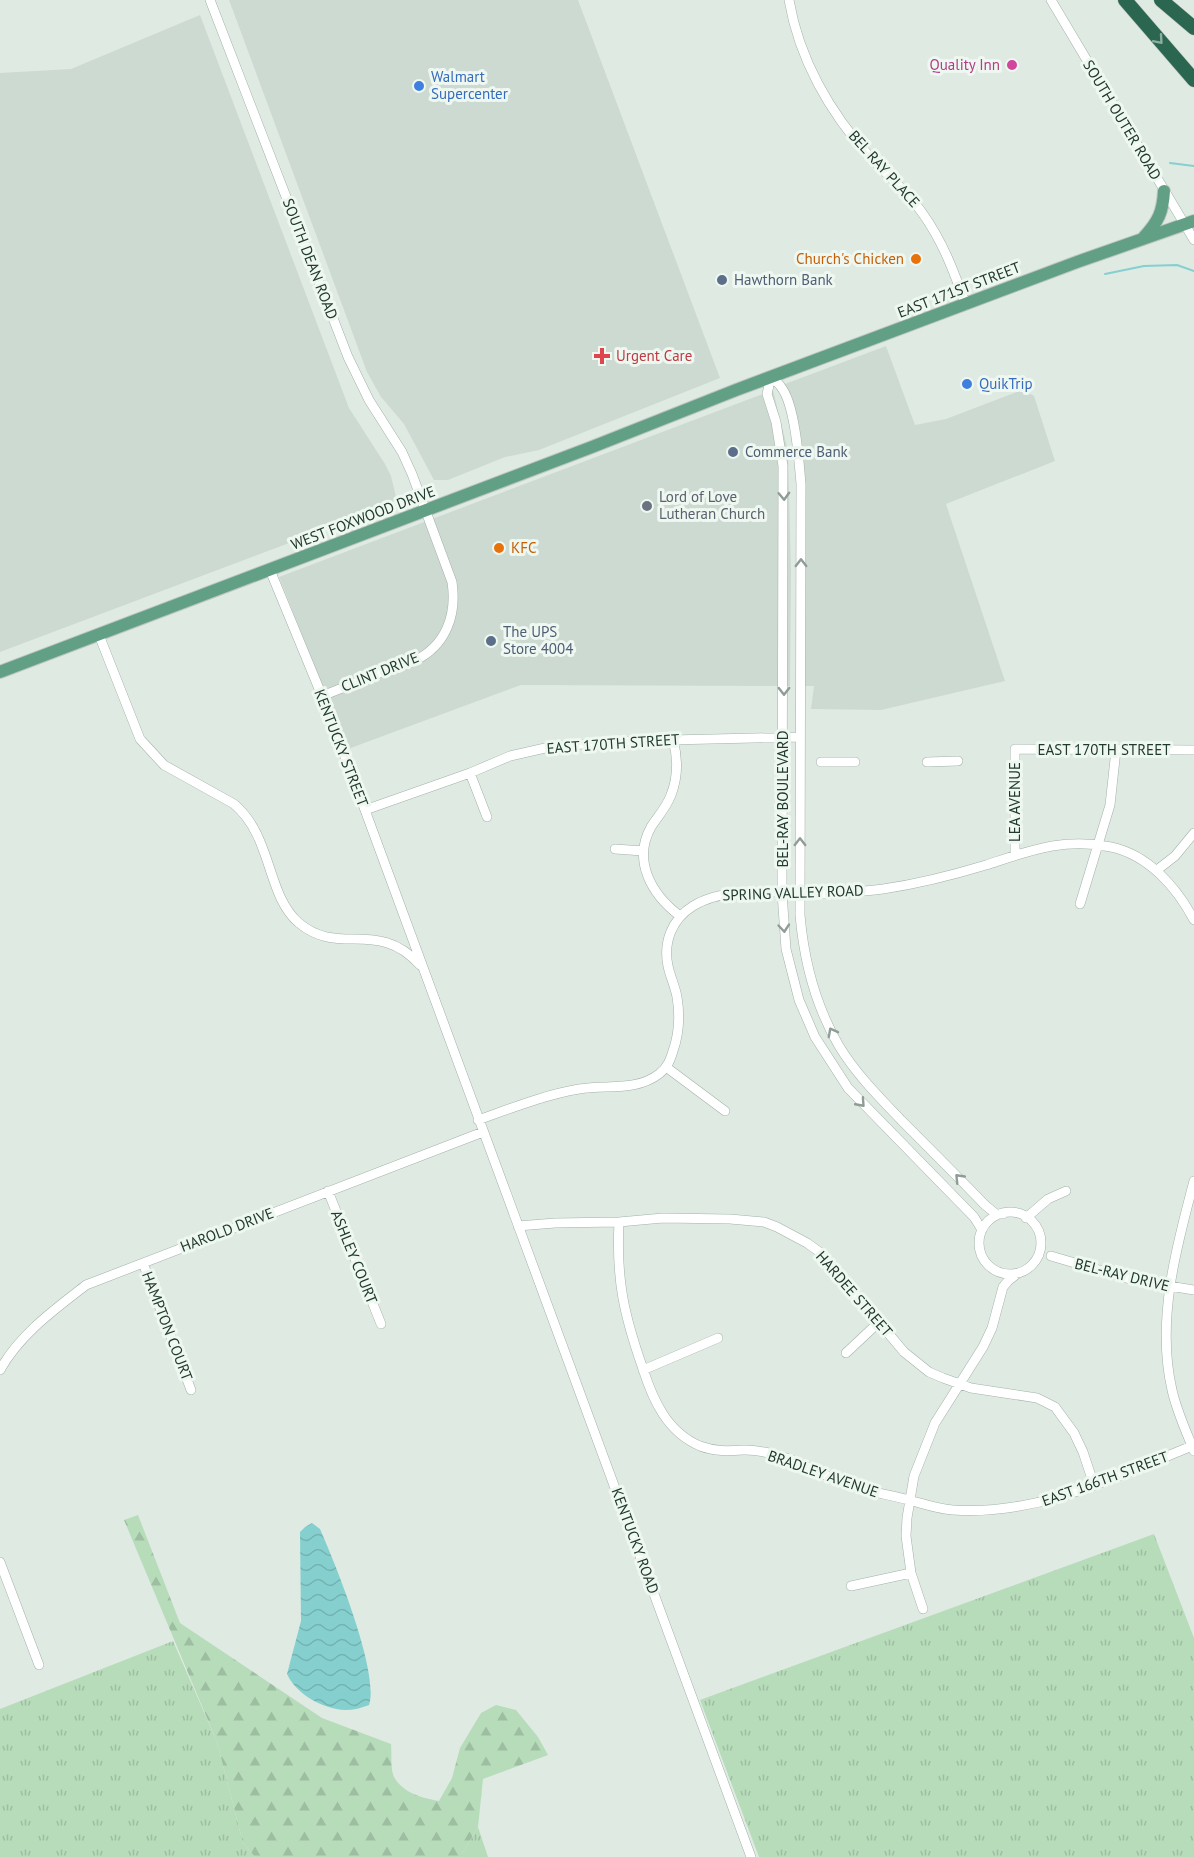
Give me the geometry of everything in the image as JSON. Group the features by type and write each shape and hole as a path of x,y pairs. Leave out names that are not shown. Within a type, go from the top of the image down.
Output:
{"highway":[{"path":"1125,0 1194,80"},
{"path":"1161,0 1194,28"}],"main road":[{"path":"1141,240 1156,225 1163,210 1164,191"},
{"name":"EAST 171ST STREET","path":"736,390 1189,223"},
{"name":"WEST FOXWOOD DRIVE","path":"0,672 736,390"}],"street":[{"name":"BEL RAY PLACE","path":"789,0 804,54 821,89 856,140 922,212 945,250 966,304"},
{"name":"SOUTH OUTER ROAD","path":"1051,0 1164,191 1189,223 1194,240"},
{"name":"SOUTH DEAN ROAD","path":"210,1 348,357 369,400 402,452 426,510"},
{"name":"BEL-RAY BOULEVARD","path":"771,377 782,388 789,407 797,439 800,465 800,894 802,941 811,981 827,1023 851,1064 884,1102 996,1214 1011,1213 1026,1218"},
{"name":"BEL-RAY BOULEVARD","path":"771,377 767,394 776,422 783,466 782,893 786,949 793,981 814,1037 837,1073 867,1109 979,1223 982,1230"},
{"path":"783,466 800,465"},
{"name":"CLINT DRIVE","path":"322,696 415,661 434,647 447,628 454,606 452,582 426,510"},
{"name":"KENTUCKY STREET","path":"270,570 322,696 424,970"},
{"path":"784,586 801,586"},
{"path":"99,635 140,739 164,765 234,804 244,813 257,833 285,905 298,922 323,937 381,940 404,951 424,970 518,1226"},
{"name":"EAST 170TH STREET","path":"365,810 470,773 510,756 554,746 801,737"},
{"path":"478,1120 538,1098 580,1089 641,1084 666,1067 676,1042 679,1012 674,981 669,968 667,946 670,934 680,916 660,898 652,887 645,873 643,852 650,829 664,810 675,784 676,759 673,740"},
{"name":"EAST 170TH STREET","path":"1015,749 1194,750"},
{"name":"LEA AVENUE","path":"1015,749 1015,855"},
{"path":"1080,904 1110,805 1116,750"},
{"path":"927,762 958,761"},
{"path":"821,762 855,762"},
{"path":"470,773 487,817"},
{"path":"1157,870 1175,856 1194,833"},
{"name":"SPRING VALLEY ROAD","path":"680,916 702,900 720,894 741,892 835,894 902,886 965,871 1047,846 1066,843 1099,844 1126,851 1157,870 1173,887 1194,920"},
{"path":"615,849 643,852"},
{"path":"404,951 409,927"},
{"path":"404,951 411,949 413,939"},
{"path":"837,1073 851,1064"},
{"path":"666,1067 725,1111"},
{"name":"HAROLD DRIVE","path":"0,1370 14,1347 48,1315 86,1285 483,1132"},
{"path":"1193,1449 1176,1405 1168,1371 1166,1332 1170,1287 1194,1181"},
{"name":"ASHLEY COURT","path":"328,1191 381,1324"},
{"path":"924,1609 911,1573 906,1536 909,1500 921,1455 935,1423 983,1347 992,1328 1004,1287 1018,1273 1052,1256 1041,1240 1037,1229 1026,1218 1048,1199 1066,1191"},
{"path":"1003,1214 991,1219 982,1230 980,1247 986,1262 1004,1287"},
{"name":"HARDEE STREET","path":"518,1226 555,1222 708,1218 764,1222 777,1227 821,1253 899,1346 929,1372 959,1384 992,1392 1037,1398 1055,1407 1079,1442 1094,1485"},
{"name":"BRADLEY AVENUE","path":"619,1222 619,1272 622,1298 634,1345 652,1397 658,1408 679,1432 698,1445 720,1452 745,1450 778,1456 852,1486 909,1500"},
{"name":"KENTUCKY ROAD","path":"518,1226 751,1857"},
{"path":"1036,1262 1041,1240"},
{"name":"BEL-RAY DRIVE","path":"1052,1256 1097,1270 1170,1287 1194,1290"},
{"name":"HAMPTON COURT","path":"143,1263 191,1390"},
{"path":"991,1267 1004,1273 1018,1273"},
{"path":"846,1353 879,1322"},
{"path":"643,1370 718,1338"},
{"name":"EAST 166TH STREET","path":"909,1500 951,1510 999,1509 1042,1502 1193,1449"},
{"path":"0,1562 39,1665"},
{"path":"851,1586 911,1573"}],"shaded area":[{"path":"229,0 578,0 720,378 539,450 505,457 448,480 434,480 404,424 381,397 367,372"},
{"path":"200,15 349,408 385,464 391,476 396,497 393,504 0,652 0,73 71,69"},
{"path":"886,346 915,425 946,419 1019,391 1027,392 1034,396 1055,461 946,504 1005,681 881,710 811,709 814,686 803,686 798,430 785,384"},
{"path":"773,390 788,451 791,572 790,686 521,685 348,749 279,577"}],"green space":[{"path":"138,1515 180,1623 322,1718 391,1744 394,1777 408,1791 439,1801 452,1778 460,1748 481,1713 496,1705 516,1710 538,1737 548,1755 483,1779 478,1827 460,1857 255,1857 243,1843 217,1742 124,1520"},
{"path":"1154,1534 1194,1638 1194,1857 759,1857 700,1700"},
{"path":"173,1641 217,1742 243,1843 255,1857 0,1857 0,1709"},
{"path":"478,1827 488,1857 460,1857"}],"water":[{"path":"312,1523 320,1529 327,1545 362,1644 371,1690 369,1705 360,1708 345,1710 319,1703 297,1688 287,1674 301,1621 300,1532"}],"waterway":[{"path":"1170,163 1194,166"},
{"path":"1105,274 1144,266 1177,265 1194,271"}],"place":[{"name":"Quality Inn","path":"1012,65"},
{"name":"Walmart Supercenter","path":"419,86"},
{"name":"Church's Chicken","path":"916,259"},
{"name":"Hawthorn Bank","path":"722,280"},
{"name":"Urgent Care","path":"602,356"},
{"name":"QuikTrip","path":"967,384"},
{"name":"Commerce Bank","path":"733,452"},
{"name":"Lord of Love Lutheran Church","path":"647,506"},
{"name":"KFC","path":"499,548"},
{"name":"The UPS Store 4004","path":"491,641"}]}
